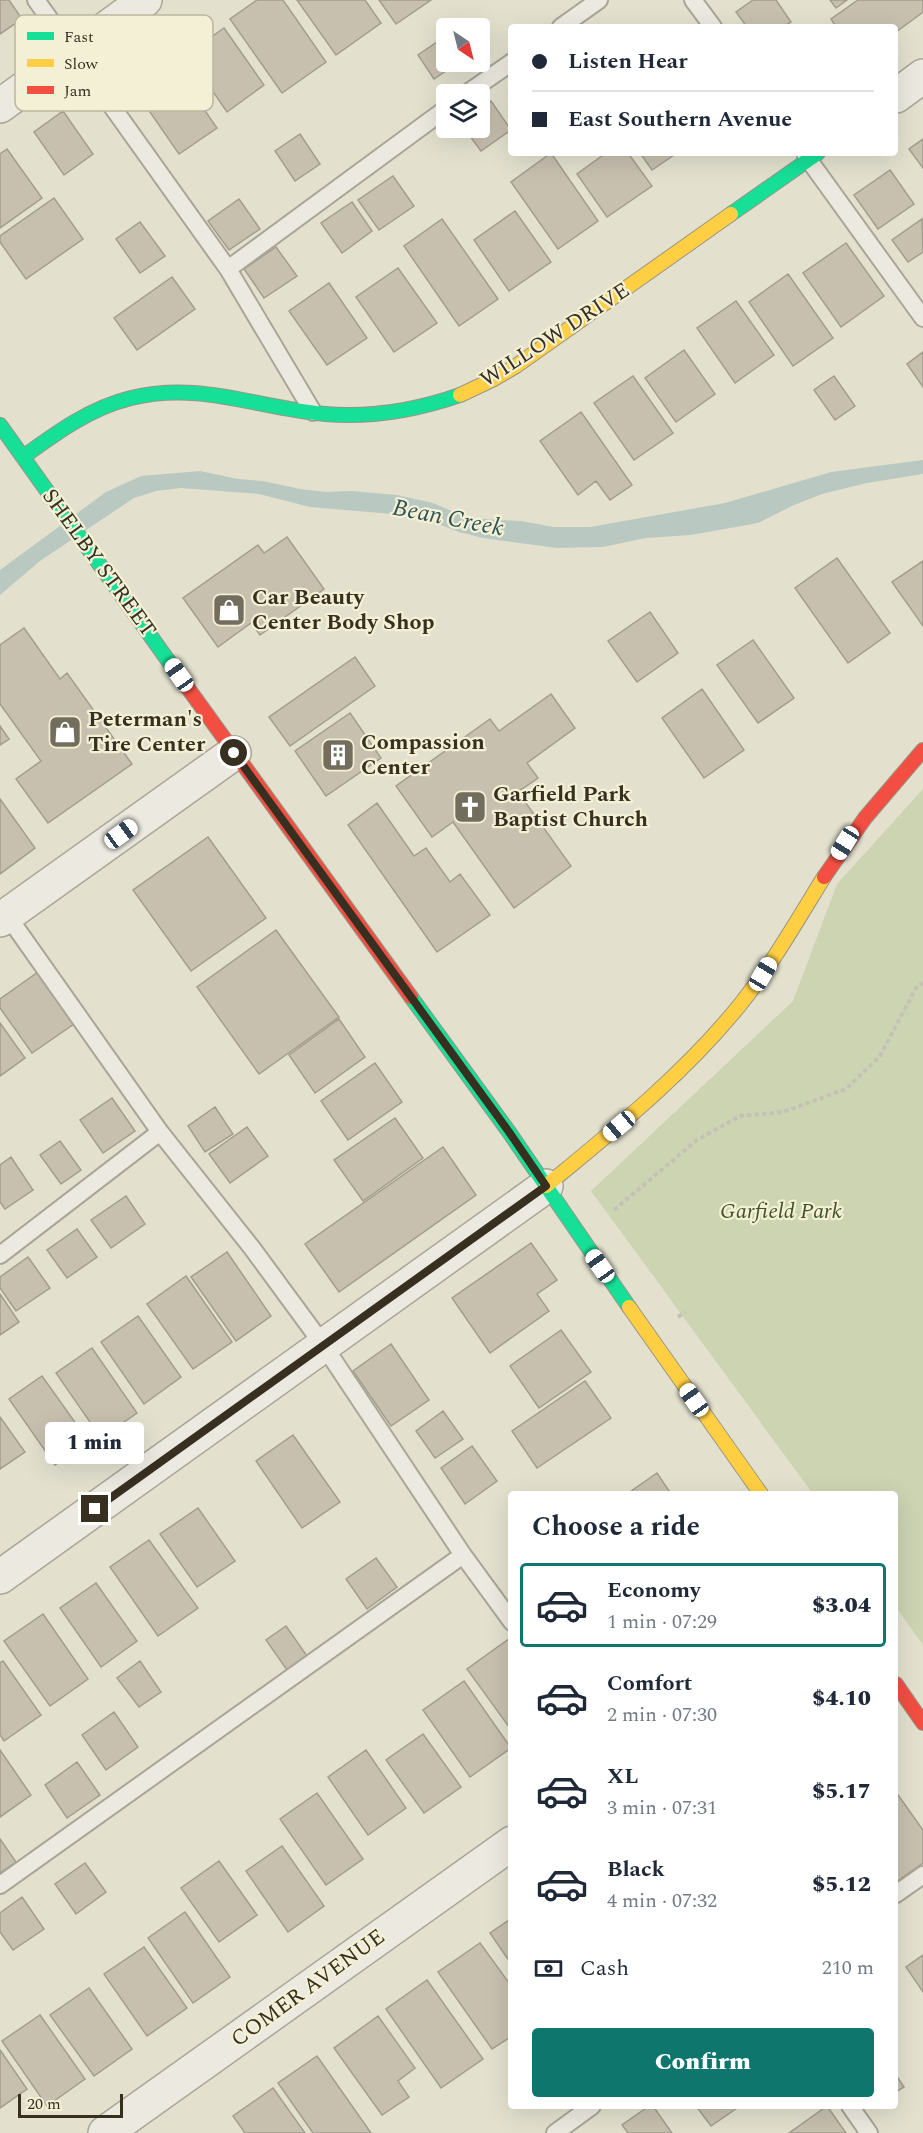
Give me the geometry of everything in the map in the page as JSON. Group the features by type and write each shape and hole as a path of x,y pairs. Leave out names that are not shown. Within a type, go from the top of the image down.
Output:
{"street":[{"path":"125,15 145,0"},
{"path":"898,95 923,76"},
{"path":"0,106 15,95"},
{"name":"WILLOW DRIVE","path":"23,457 59,431 96,409 132,397 154,393 207,392 313,412 348,415 412,409 459,396 503,375 809,156"},
{"name":"SHELBY STREET","path":"0,425 509,1132 595,1259 759,1491"},
{"path":"0,1577 546,1186 667,1085 727,1022 763,974 853,831 923,750"},
{"path":"4,917 234,753"},
{"path":"898,1687 923,1723"},
{"name":"COMER AVENUE","path":"105,2133 508,1845"}],"lane":[{"path":"36,0 47,15"},
{"path":"565,24 599,0"},
{"path":"693,0 711,24"},
{"path":"480,84 508,65"},
{"path":"116,111 228,269 313,412"},
{"path":"228,269 436,116"},
{"path":"811,156 923,318"},
{"path":"4,917 160,1132 252,1248 324,1346 463,1555 508,1617"},
{"path":"0,1255 160,1132"},
{"path":"0,1885 463,1555"},
{"path":"898,1893 923,1875"},
{"path":"555,2133 588,2109"},
{"path":"852,2109 869,2133"}],"path":[{"path":"614,1210 698,1140 740,1116 783,1112 846,1089 880,1056 917,986 923,983"}],"green space":[{"name":"Garfield Park","path":"923,789 923,1645 898,1610 898,1491 811,1491 591,1191 793,1001 837,884"}],"water":[{"name":"Bean Creek","path":"923,460 923,474 867,483 822,494 758,523 691,535 646,538 603,547 557,548 483,538 404,515 310,507 259,494 181,488 156,491 134,498 40,561 0,595 0,570 106,492 141,476 200,471 300,489 397,495 433,503 468,518 521,521 554,527 590,527 725,503 831,472"}],"building":[{"path":"0,0 9,0 19,15 15,15 15,24 0,34"},
{"path":"257,0 283,0 326,62 282,93 230,19"},
{"path":"297,0 365,0 381,23 336,55"},
{"path":"379,0 431,0 396,24"},
{"path":"753,0 776,0 791,22 788,24 745,24 736,12"},
{"path":"830,0 847,0 836,8"},
{"path":"858,0 923,0 923,12 898,31 898,24 834,24 831,19"},
{"path":"224,28 264,85 227,112 213,92 213,36"},
{"path":"436,43 436,72 444,72 434,79 418,55"},
{"path":"491,101 508,126 508,132 481,151 471,138 490,138"},
{"path":"63,111 93,154 64,175 34,132"},
{"path":"149,111 205,111 217,128 179,154"},
{"path":"300,134 320,164 295,181 275,151"},
{"path":"923,139 923,168 909,149"},
{"path":"7,149 42,198 0,228 0,154"},
{"path":"547,156 553,156 598,221 558,249 511,182"},
{"path":"602,156 630,156 652,186 607,217 577,174"},
{"path":"642,156 673,156 652,170"},
{"path":"890,170 914,204 878,229 854,195"},
{"path":"393,176 414,206 379,230 358,200"},
{"path":"54,198 83,239 26,279 0,242 0,236"},
{"path":"239,199 260,229 229,250 208,221"},
{"path":"352,202 372,231 342,253 321,223"},
{"path":"515,211 551,262 509,291 474,240"},
{"path":"442,219 498,299 459,326 404,246"},
{"path":"922,219 923,252 908,262 892,240"},
{"path":"140,222 165,256 140,273 116,239"},
{"path":"846,243 884,296 841,327 803,273"},
{"path":"276,247 297,276 264,298 244,269"},
{"path":"398,268 437,323 394,352 356,297"},
{"path":"788,274 833,338 793,366 749,302"},
{"path":"172,277 195,309 137,350 114,318"},
{"path":"329,283 367,338 327,365 289,311"},
{"path":"736,301 774,355 735,383 697,328"},
{"path":"684,350 715,394 676,422 645,378"},
{"path":"923,352 923,387 907,364"},
{"path":"633,376 673,433 634,460 594,403"},
{"path":"834,376 855,406 835,420 814,390"},
{"path":"581,412 632,485 610,500 596,481 578,495 540,441"},
{"path":"287,537 324,589 260,635 251,623 218,647 183,598 258,545 264,553"},
{"path":"837,558 890,633 848,663 795,588"},
{"path":"923,561 923,626 892,582"},
{"path":"650,612 678,653 637,682 608,641"},
{"name":"Peterman's Tire Center","path":"24,628 60,679 67,673 132,764 48,823 16,779 41,761 0,704 0,645"},
{"path":"753,640 794,698 758,723 717,665"},
{"path":"355,657 375,686 290,746 269,717"},
{"path":"702,689 744,750 704,778 662,718"},
{"name":"Garfield Park Baptist Church","path":"551,694 575,728 527,763 538,778 518,792 571,866 514,908 453,822 432,837 396,786 490,719 499,731"},
{"name":"Compassion Center","path":"350,713 381,758 326,796 295,751"},
{"path":"0,726 9,739 0,745"},
{"path":"0,799 35,848 0,874"},
{"path":"377,803 414,856 426,848 450,882 460,874 490,915 437,952 348,825"},
{"path":"208,837 266,918 191,971 133,890"},
{"path":"276,930 339,1017 259,1074 197,987"},
{"path":"38,972 74,1024 32,1053 0,1008 0,999"},
{"path":"339,1019 365,1057 315,1093 289,1055"},
{"path":"0,1023 25,1058 0,1076"},
{"path":"375,1063 402,1102 348,1140 321,1101"},
{"path":"112,1098 135,1131 103,1153 80,1120"},
{"path":"215,1107 233,1134 205,1152 188,1126"},
{"path":"395,1118 423,1158 363,1201 334,1160"},
{"path":"247,1127 268,1156 230,1183 209,1154"},
{"path":"60,1141 81,1170 61,1184 40,1155"},
{"path":"443,1147 476,1195 339,1292 305,1244"},
{"path":"11,1157 33,1190 5,1209 0,1202 0,1165"},
{"path":"126,1196 145,1224 111,1248 91,1220"},
{"path":"77,1229 97,1257 67,1278 47,1250"},
{"path":"531,1243 557,1280 537,1294 549,1311 490,1353 452,1298"},
{"path":"227,1252 271,1316 236,1341 191,1277"},
{"path":"28,1257 50,1288 16,1311 0,1288 0,1277"},
{"path":"186,1276 232,1342 193,1369 147,1304"},
{"path":"0,1294 19,1322 0,1335"},
{"path":"138,1316 181,1377 144,1404 101,1342"},
{"path":"561,1330 591,1372 539,1408 510,1366"},
{"path":"391,1344 429,1400 391,1426 353,1371"},
{"path":"92,1348 137,1413 101,1438 56,1373"},
{"path":"42,1376 89,1442 55,1465 9,1399"},
{"path":"585,1381 611,1418 537,1468 512,1431"},
{"path":"443,1411 463,1439 435,1458 416,1431"},
{"path":"0,1417 25,1452 0,1469"},
{"path":"293,1435 340,1502 302,1528 256,1461"},
{"path":"472,1446 497,1481 465,1504 441,1468"},
{"path":"657,1473 669,1491 631,1491"},
{"path":"198,1508 235,1561 197,1587 160,1534"},
{"path":"149,1540 198,1608 158,1636 110,1567"},
{"path":"376,1558 397,1587 367,1609 346,1579"},
{"path":"96,1583 137,1641 101,1667 60,1608"},
{"path":"43,1614 88,1679 50,1706 4,1641"},
{"path":"286,1626 307,1656 287,1670 266,1640"},
{"path":"508,1639 508,1725 467,1669"},
{"path":"3,1661 41,1715 4,1741 0,1735 0,1663"},
{"path":"140,1661 161,1692 139,1707 117,1678"},
{"path":"464,1681 508,1744 508,1750 470,1777 423,1710"},
{"path":"114,1712 138,1747 106,1770 82,1735"},
{"path":"423,1734 461,1787 424,1813 386,1760"},
{"path":"0,1750 31,1795 0,1817"},
{"path":"366,1750 406,1808 368,1835 328,1777"},
{"path":"77,1762 100,1795 67,1818 45,1785"},
{"path":"317,1793 363,1859 326,1885 280,1819"},
{"path":"898,1795 923,1830 923,1863 898,1881"},
{"path":"0,1839 16,1862 0,1873"},
{"path":"282,1846 324,1906 288,1932 246,1871"},
{"path":"219,1861 257,1915 219,1942 181,1888"},
{"path":"85,1863 106,1892 76,1914 55,1884"},
{"path":"22,1897 44,1929 13,1950 0,1932 0,1913"},
{"path":"185,1912 230,1977 193,2003 148,1938"},
{"path":"508,1921 508,1959 490,1933"},
{"path":"480,1943 508,1982 508,2039 492,2049 438,1972"},
{"path":"144,1947 187,2008 147,2036 104,1974"},
{"path":"923,1955 923,1992 906,1967"},
{"path":"427,1980 483,2059 441,2088 386,2009"},
{"path":"89,1988 132,2049 94,2076 50,2015"},
{"path":"40,2015 85,2079 47,2106 2,2041"},
{"path":"378,2016 415,2068 398,2081 409,2097 382,2115 334,2048"},
{"path":"0,2050 27,2089 0,2108"},
{"path":"317,2056 371,2133 313,2133 278,2083"},
{"path":"898,2078 904,2087 898,2091"},
{"path":"273,2088 305,2133 245,2133 233,2116"},
{"path":"645,2109 655,2109 672,2133 628,2133 622,2125"},
{"path":"698,2109 736,2109 711,2126"},
{"path":"823,2109 829,2109 846,2133 789,2133"}],"traffic: fast":[{"path":"731,214 814,156"},
{"path":"23,457 61,430 101,408 131,398 156,394 181,392 205,394 300,411 342,415 394,412 460,395"},
{"path":"0,425 177,673"},
{"path":"411,997 509,1132 629,1307"}],"traffic: slow":[{"path":"460,395 516,366 731,214"},
{"path":"546,1186 647,1101 717,1031 762,975 824,877"},
{"path":"629,1307 759,1491"}],"traffic: jam":[{"path":"177,673 411,997"},
{"path":"824,877 865,818 923,750"},
{"path":"898,1687 923,1723"}],"place":[{"name":"Car Beauty Center Body Shop","path":"229,610"},
{"name":"Peterman's Tire Center","path":"65,732"},
{"name":"Compassion Center","path":"338,755"},
{"name":"Garfield Park Baptist Church","path":"470,807"}],"route":[{"path":"95,1509 546,1186 234,753"}]}
